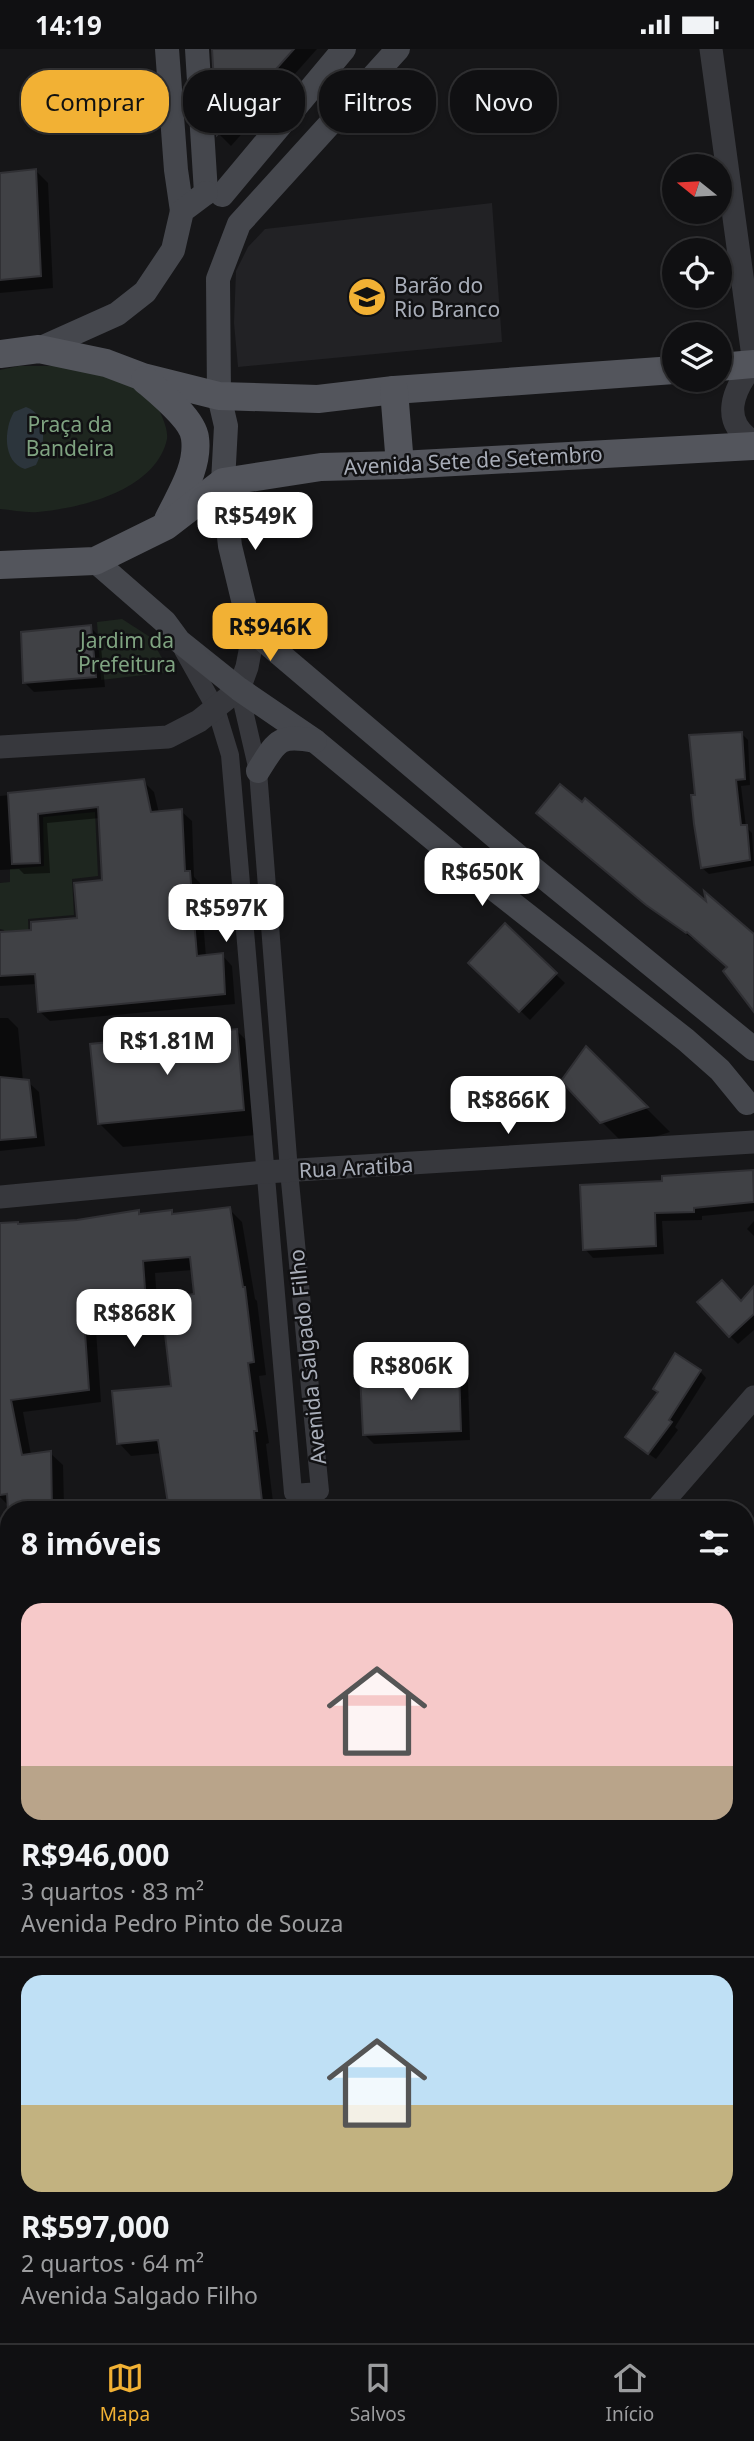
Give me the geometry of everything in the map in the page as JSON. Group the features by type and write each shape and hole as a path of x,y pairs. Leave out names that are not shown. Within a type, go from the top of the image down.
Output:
{"main road":[{"path":"0,354 39,349 117,313 145,292 173,250 182,211 176,170 167,49"},
{"path":"197,49 214,194"},
{"path":"182,211 214,194 344,49"},
{"path":"398,49 239,224 218,279 219,396 226,426 223,482 230,546 250,629 519,857 754,1049"},
{"path":"214,194 233,205 239,224"},
{"path":"39,349 106,363 143,377 219,396 318,399 394,390 662,371"},
{"path":"732,366 754,364"},
{"path":"0,565 95,561 166,526 192,469 195,436 188,422 166,397 143,377"},
{"path":"394,390 400,465"},
{"name":"Avenida Sete de Setembro","path":"166,526 223,482 321,467 400,465 754,444"},
{"path":"95,561 164,622 178,641 239,689 315,741 489,885 686,1040 720,1070 752,1104"},
{"path":"258,771 272,749 283,739 315,741"},
{"path":"489,885 519,857"}],"street":[{"path":"711,49 754,364 740,381 734,396 733,422 754,444"},
{"name":"Avenida Salgado Filho","path":"178,641 216,709 230,755 293,1493 320,1491 289,1171 258,771 239,689 251,646 250,629"},
{"path":"0,747 168,737 216,709 239,689"},
{"name":"Rua Aratiba","path":"0,1196 265,1172 754,1142"},
{"path":"664,1501 754,1397"}],"shaded area":[{"name":"Barão do Rio Branco","path":"492,203 502,342 238,367 234,323 236,271 248,247 265,229"},
{"path":"26,407 39,417 43,441 36,465 25,469 12,459 7,435 14,412"}],"green space":[{"name":"Praça da Bandeira","path":"19,366 72,366 97,371 151,393 167,434 160,457 133,483 95,501 38,512 0,509 0,370"},
{"name":"Jardim da Prefeitura","path":"122,619 150,637 170,672 101,680 97,622"},
{"path":"95,812 98,876 72,879 74,915 28,919 29,949 7,951 4,930 0,929 0,883 10,882 10,869 44,866 43,817"}],"building":[{"path":"212,49 294,49 275,70 213,70"},
{"path":"36,169 41,276 0,280 0,173"},
{"path":"91,625 96,677 23,683 21,632"},
{"path":"742,732 745,779 736,780 741,825 747,825 750,860 701,868 691,795 695,795 689,735"},
{"path":"144,779 151,812 182,809 185,871 190,871 197,956 223,953 225,994 38,1012 35,974 0,976 0,932 31,930 31,922 77,918 74,883 102,880 98,807 38,814 40,863 12,864 8,793"},
{"path":"560,784 582,802 585,798 706,901 704,891 754,934 754,1012 723,971 727,967 687,932 646,905 536,813"},
{"path":"505,923 557,973 519,1012 468,963"},
{"path":"237,1029 244,1110 98,1124 90,1044"},
{"path":"586,1046 648,1107 600,1123 561,1081"},
{"path":"0,1077 29,1080 36,1137 0,1140"},
{"path":"753,1170 754,1202 694,1208 694,1212 655,1213 656,1246 583,1250 580,1185 662,1181 662,1176"},
{"path":"230,1207 245,1287 254,1362 248,1363 257,1431 254,1431 262,1501 168,1501 158,1440 117,1444 112,1391 171,1386 161,1299 194,1294 190,1257 143,1261 146,1303 83,1304 89,1390 11,1400 22,1455 51,1451 52,1501 7,1501 7,1494 0,1495 0,1223 77,1220 139,1210 139,1214 172,1210 172,1214"},
{"path":"722,1280 741,1301 754,1286 754,1314 729,1337 697,1302"},
{"path":"675,1353 701,1370 669,1420 672,1422 648,1454 625,1437 658,1392 653,1389"},
{"path":"459,1370 461,1431 363,1435 360,1374"}],"place":[{"name":"Barão do Rio Branco","path":"367,297"}]}
